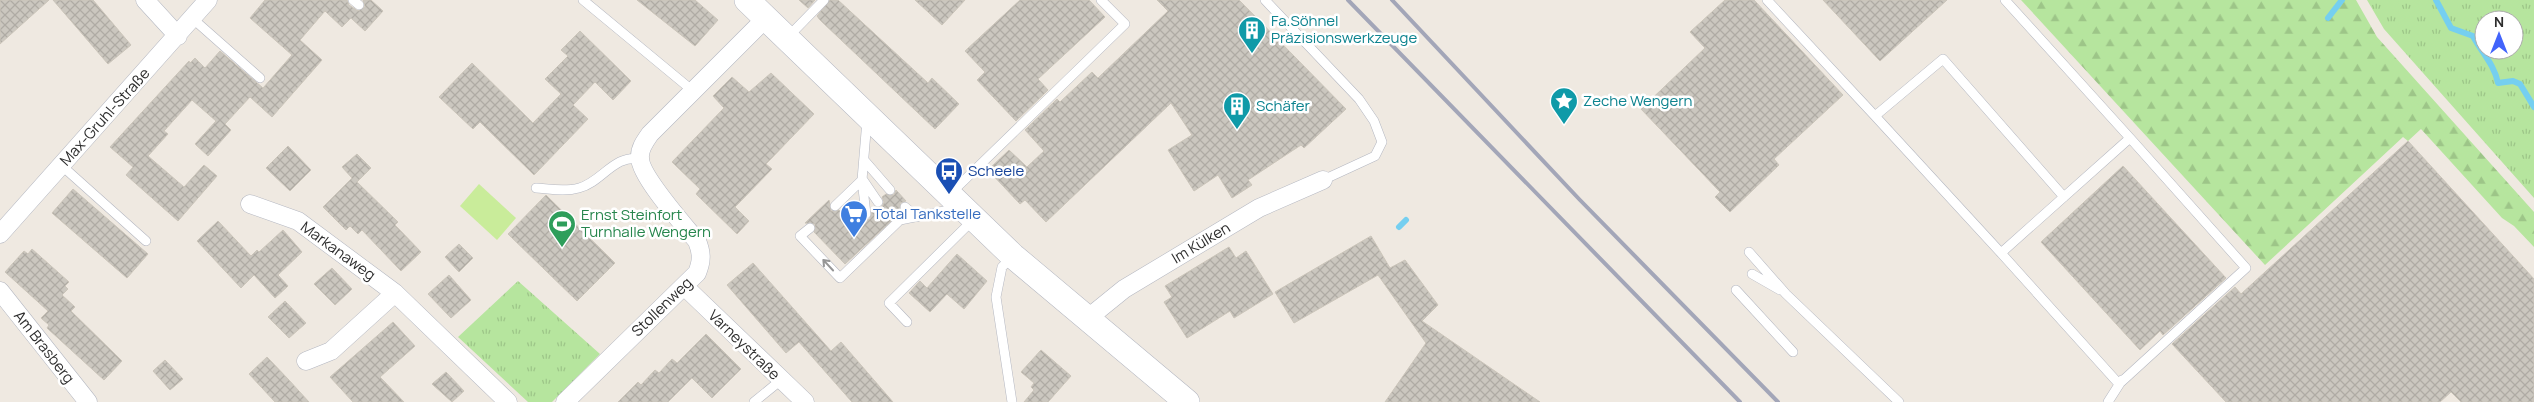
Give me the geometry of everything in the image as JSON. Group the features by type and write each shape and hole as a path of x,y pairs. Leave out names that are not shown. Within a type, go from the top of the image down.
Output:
{"main road":[{"path":"747,0 1013,256 1187,402"}],"street":[{"path":"145,0 178,36"},
{"name":"Max-Gruhl-Straße","path":"0,234 208,0"},
{"path":"640,159 642,145 650,134 766,18"},
{"name":"Stollenweg","path":"565,402 697,273 701,262 701,250 697,241 648,178 640,159"},
{"name":"Im Külken","path":"1087,319 1124,289 1259,208 1323,180"},
{"name":"Markanaweg","path":"250,204 298,221 395,293 508,402"},
{"name":"Varneystraße","path":"684,286 804,402"},
{"name":"Am Brasberg","path":"0,291 88,402"},
{"path":"306,361 331,351 395,293"}],"lane":[{"path":"583,0 693,91"},
{"path":"787,38 824,0"},
{"path":"907,322 889,303 962,207 1125,24 1101,0"},
{"path":"1265,0 1359,99 1379,131 1382,142 1375,156 1323,180"},
{"path":"1767,0 2120,382"},
{"path":"2005,0 2246,268 2120,382 2108,402"},
{"path":"192,18 260,78"},
{"path":"1875,116 1943,59 2064,197"},
{"path":"866,214 862,180 867,115"},
{"path":"2001,253 2130,138"},
{"path":"536,188 556,190 579,188 594,180 623,158 640,159"},
{"path":"864,160 890,190"},
{"path":"61,165 146,241"},
{"path":"862,180 878,202"},
{"path":"835,206 862,180"},
{"path":"906,207 917,217"},
{"path":"810,228 800,236 840,278 875,245 886,230 898,219 917,217 962,207"},
{"path":"1749,252 1786,294 1899,402"},
{"path":"1012,402 1003,354 996,296 1002,267 1013,256"},
{"path":"1752,274 1786,294"},
{"path":"1736,290 1793,352"},
{"path":"754,402 781,380"}],"green space":[{"path":"2021,0 2356,0 2377,37 2534,212 2534,247 2514,226 2502,218 2421,129 2408,141 2403,137 2265,265"},
{"path":"2367,0 2534,0 2534,198 2384,29"},
{"path":"479,184 516,218 497,240 460,206"},
{"path":"518,281 600,354 552,402 528,402 458,337"}],"building":[{"path":"0,0 49,0 0,44"},
{"path":"53,0 93,0 131,45 108,64"},
{"path":"265,0 347,0 349,5 358,11 365,7 363,0 371,0 383,11 365,31 351,18 342,27 325,11 300,40 322,60 272,117 250,97 225,124 231,130 208,156 195,144 216,121 192,100 164,131 168,134 148,156 184,187 204,165 217,176 178,221 126,175 133,167 110,147 189,61 190,63 195,58 205,68 220,51 263,88 292,55 250,18"},
{"path":"637,0 695,0 718,20 695,46"},
{"path":"799,0 815,0 808,8"},
{"path":"830,0 838,0 928,83 932,78 959,104 935,129 820,20 817,16"},
{"path":"915,0 965,0 942,25"},
{"path":"1020,0 1089,0 1105,17 1038,79 1048,90 1016,121 977,80 985,72 965,51"},
{"path":"1157,0 1239,0 1346,109 1304,148 1301,145 1248,180 1252,185 1232,198 1218,175 1194,191 1168,150 1192,135 1171,103 1046,222 1025,200 1020,204 988,170 1009,150 1027,167 1044,151 1025,130 1057,99 1060,102 1092,72 1098,78 1168,11"},
{"path":"1725,0 1754,0 1843,95 1774,159 1779,165 1730,212 1715,197 1720,192 1641,109 1705,48 1690,32"},
{"path":"1823,0 1947,0 1880,61"},
{"path":"580,31 631,81 613,100 595,82 573,105 588,119 534,175 480,122 473,129 439,97 472,63 533,123 561,94 545,79 568,56 561,50"},
{"path":"771,73 814,114 766,164 772,169 735,207 749,221 737,234 696,194 700,189 672,162 724,108 713,96 732,77 749,92"},
{"path":"2408,141 2534,279 2534,402 2461,402 2451,392 2440,402 2226,402 2172,344 2235,287 2241,294"},
{"path":"288,146 311,170 290,191 266,168"},
{"path":"357,154 371,168 357,182 398,222 395,225 421,252 401,271 362,230 358,234 350,226 346,230 323,207 352,178 342,167"},
{"path":"2123,166 2226,278 2163,335 2160,331 2140,350 2041,242"},
{"path":"73,189 148,254 127,278 52,213"},
{"path":"896,190 906,201 900,203 901,212 845,264 814,232 815,224 805,223 829,200 831,211 839,210 854,225 861,218 870,219 872,208 882,207 884,202 882,197 886,194 894,195"},
{"name":"Ernst Steinfort Turnhalle Wengern","path":"546,195 615,263 577,301 508,234"},
{"path":"218,221 251,256 257,250 259,252 283,230 302,252 278,275 288,286 275,298 254,275 241,288 197,241"},
{"path":"1371,236 1390,268 1405,260 1438,305 1422,321 1540,402 1385,402 1426,343 1378,275 1294,323 1275,292"},
{"path":"459,244 473,258 459,272 445,257"},
{"path":"1229,247 1236,258 1246,251 1273,294 1234,318 1230,311 1187,338 1164,302 1172,297 1165,286"},
{"path":"32,249 69,282 65,286 68,289 62,295 75,307 71,311 122,361 104,380 47,328 49,325 41,318 48,311 5,272 24,251 28,254"},
{"path":"957,254 987,281 964,309 947,294 930,312 909,293 920,281 927,288"},
{"path":"753,263 831,351 841,342 893,402 852,402 799,342 786,353 727,285"},
{"path":"332,268 352,289 335,305 314,284"},
{"path":"449,275 471,300 451,318 428,294"},
{"path":"285,301 306,323 289,338 268,317"},
{"path":"393,322 415,346 380,377 404,402 353,402 330,377"},
{"path":"706,334 741,369 712,398 692,378 668,402 618,402 638,382 641,385 655,370 659,373 672,359 677,363"},
{"path":"1041,350 1071,376 1048,402 1024,402 1034,390 1031,387 1034,383 1021,372"},
{"path":"267,357 309,402 275,402 249,374"},
{"path":"165,360 183,379 170,390 153,371"},
{"path":"446,372 464,391 452,402 432,384"}],"waterway":[{"path":"2328,18 2342,0"},
{"path":"2436,0 2451,28 2473,36 2491,64 2498,83 2513,81 2520,84 2534,107"},
{"path":"1399,227 1406,220"}],"railway":[{"path":"1348,0 1740,402"},
{"path":"1392,0 1579,199 1778,402"}],"place":[{"name":"Fa.Söhnel Präzisionswerkzeuge","path":"1252,54"},
{"name":"Zeche Wengern","path":"1564,125"},
{"name":"Schäfer","path":"1237,130"},
{"name":"Scheele","path":"949,195"},
{"name":"Total Tankstelle","path":"854,238"},
{"name":"Ernst Steinfort Turnhalle Wengern","path":"562,248"}]}
